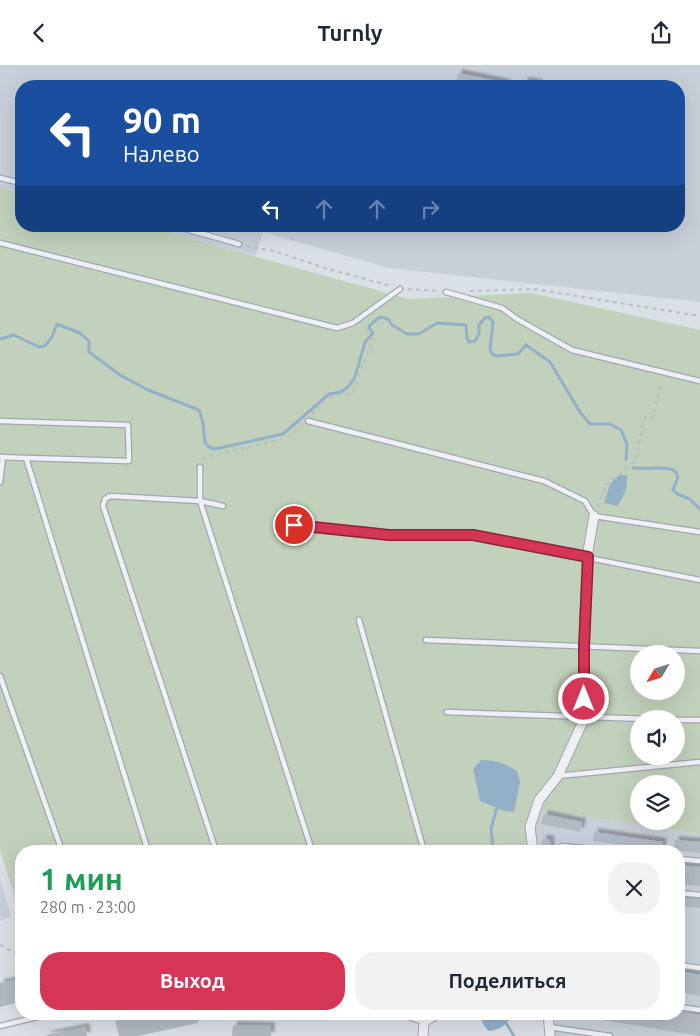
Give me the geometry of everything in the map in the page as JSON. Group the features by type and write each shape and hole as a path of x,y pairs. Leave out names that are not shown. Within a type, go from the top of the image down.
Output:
{"street":[{"path":"532,845 530,827 539,800 558,775 585,717 584,647 588,557 594,515"},
{"path":"423,1036 430,1020"}],"lane":[{"path":"0,177 15,181"},
{"path":"196,232 239,244"},
{"path":"0,243 337,328 353,323 400,289"},
{"path":"446,291 502,308 517,319 572,349 700,381"},
{"path":"0,421 128,425 128,461 2,457 0,482"},
{"path":"308,421 544,481 584,501 594,515 700,532"},
{"path":"26,459 146,845"},
{"path":"200,467 200,501 310,845"},
{"path":"214,845 103,506 105,499 110,496 200,501 223,506"},
{"path":"294,525 389,535 473,535 700,579"},
{"path":"360,620 422,845"},
{"path":"426,640 700,651"},
{"path":"0,676 60,845"},
{"path":"447,712 630,718"},
{"path":"685,719 700,720"},
{"path":"558,775 700,762"},
{"path":"685,860 700,861"},
{"path":"685,894 700,895"},
{"path":"685,966 700,969"},
{"path":"685,1008 700,1010"},
{"path":"0,1026 25,1020"},
{"path":"549,1032 610,1036"}],"path":[{"path":"239,244 274,251 325,268 400,289 446,291"},
{"path":"466,291 534,289 700,317"},
{"path":"200,467 204,457 285,438 308,421 322,403 330,397 345,396 353,393 373,339 368,331"},
{"path":"594,515 606,483 636,459 644,418 652,419 664,372"},
{"path":"0,945 15,953"}],"shaded area":[{"path":"0,65 700,65 700,302 389,268 263,232 685,232 685,80 15,80 15,191 0,187"},
{"path":"167,232 263,232 256,256"},
{"path":"536,809 630,823 630,830 674,830 700,834 700,1036 554,1036 553,1020 685,1020 685,845 537,845"},
{"path":"0,879 11,916 0,921"}],"green space":[{"path":"0,187 15,191 15,232 167,232 409,299 531,293 700,330 700,834 674,830 685,830 685,775 630,775 630,823 537,809 537,845 15,845 15,898 0,850"}],"water":[{"path":"619,475 627,475 626,488 622,499 617,506 604,503 610,484"},
{"path":"481,760 500,763 517,771 520,782 514,812 504,811 480,801 473,769"},
{"path":"482,1020 509,1020 503,1026 488,1031"}],"building":[{"path":"458,73 492,80 457,80"},
{"path":"544,814 582,822 580,832 541,824"},
{"path":"594,832 663,842 663,845 624,845 593,841"},
{"path":"542,839 550,839 550,845 542,845"},
{"path":"675,840 700,842 700,853 685,851 685,845 674,845"},
{"path":"685,866 700,867 700,886 685,885"},
{"path":"685,898 700,899 700,908 685,907"},
{"path":"685,972 700,975 700,996 685,993"},
{"path":"15,980 15,1003 0,1007 0,983"},
{"path":"685,1012 700,1015 700,1036 602,1020 685,1020"},
{"path":"197,1020 198,1023 138,1036 119,1036 115,1021"},
{"path":"233,1025 271,1026 271,1036 232,1036"},
{"path":"85,1027 87,1036 46,1035"}],"waterway":[{"path":"0,339 14,335 39,347 45,346 52,337 57,324 80,333 89,341 89,352 120,375 148,390 199,410 203,423 205,443 215,449 283,434 329,394 341,392 349,386 355,377 365,342 373,333 369,328 370,325 380,317 388,319 392,325 407,334 419,334 437,323 466,325 469,342 475,341 479,334 479,325 485,318 489,317 493,322 490,349 492,354 496,356 518,354 526,345 550,362 580,412 590,424 610,424 621,430 627,444 626,460"},
{"path":"633,468 673,470 678,477 673,490 677,494 690,499 700,509"},
{"path":"492,845 491,828 497,808"},
{"path":"506,1023 514,1036"}],"route":[{"path":"294,525 389,535 473,535 588,557 584,699"}]}
